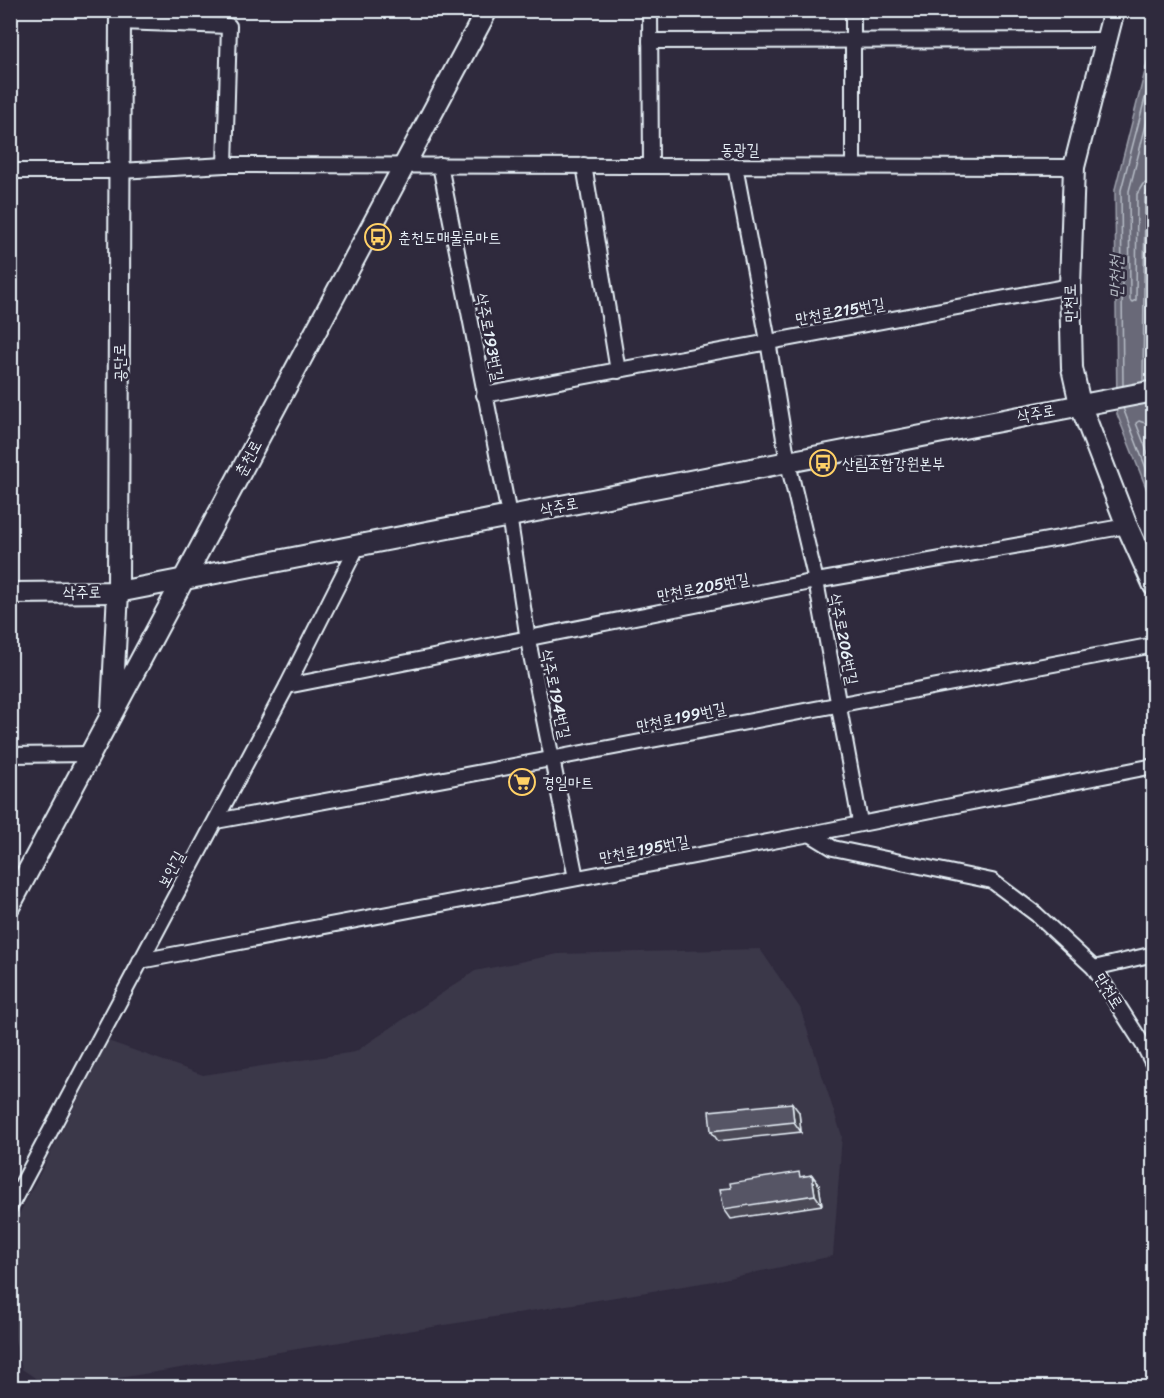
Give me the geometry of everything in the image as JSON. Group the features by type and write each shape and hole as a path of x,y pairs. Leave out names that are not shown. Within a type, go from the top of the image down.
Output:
{"street":[{"name":"춘천로","path":"10,905 182,580 407,165 487,10"},
{"path":"650,10 651,165"},
{"path":"853,10 853,166"},
{"name":"만천로","path":"1114,10 1074,167 1070,286 1072,368 1080,404 1127,526 1154,586"},
{"path":"120,16 228,26 225,165"},
{"name":"공단로","path":"112,715 118,592 120,16"},
{"path":"650,41 1106,40"},
{"name":"동광길","path":"10,171 120,171 225,165 1074,167"},
{"name":"삭주로193번길","path":"440,165 509,515"},
{"path":"584,165 618,371"},
{"name":"삭주로206번길","path":"735,166 768,340 788,463 816,581 860,822"},
{"name":"만천로215번길","path":"484,395 618,371 768,340 1070,286"},
{"name":"삭주로","path":"10,593 118,592 1154,391"},
{"name":"삭주로194번길","path":"509,515 528,639 576,878"},
{"name":"만천로205번길","path":"287,686 816,581 1127,526"},
{"name":"보안길","path":"10,1207 287,686 358,545"},
{"name":"만천로199번길","path":"216,821 554,760 839,702 1154,645"},
{"path":"10,755 91,754"},
{"name":"만천로195번길","path":"140,961 810,834 860,822 1154,766"},
{"path":"810,834 833,848 992,881 1036,914 1094,968"},
{"name":"만천로","path":"1154,954 1094,968 1144,1046 1154,1066"}],"shaded area":[{"path":"760,949 800,1008 842,1136 833,1256 714,1281 64,1387 38,1380 22,1369 11,1324 10,1232 108,1041 203,1075 355,1052 475,971 558,954"}],"water":[{"name":"만천천","path":"1153,40 1148,406 1153,419 1153,505 1117,414 1115,189"}],"building":[{"path":"792,1103 794,1122 711,1131 709,1111"},
{"path":"799,1172 800,1177 812,1175 815,1195 724,1209 720,1189 731,1188 730,1183"}],"place":[{"name":"춘천도매물류마트","path":"378,237"},
{"name":"산림조합강원본부","path":"823,463"},
{"name":"경일마트","path":"522,782"}]}
